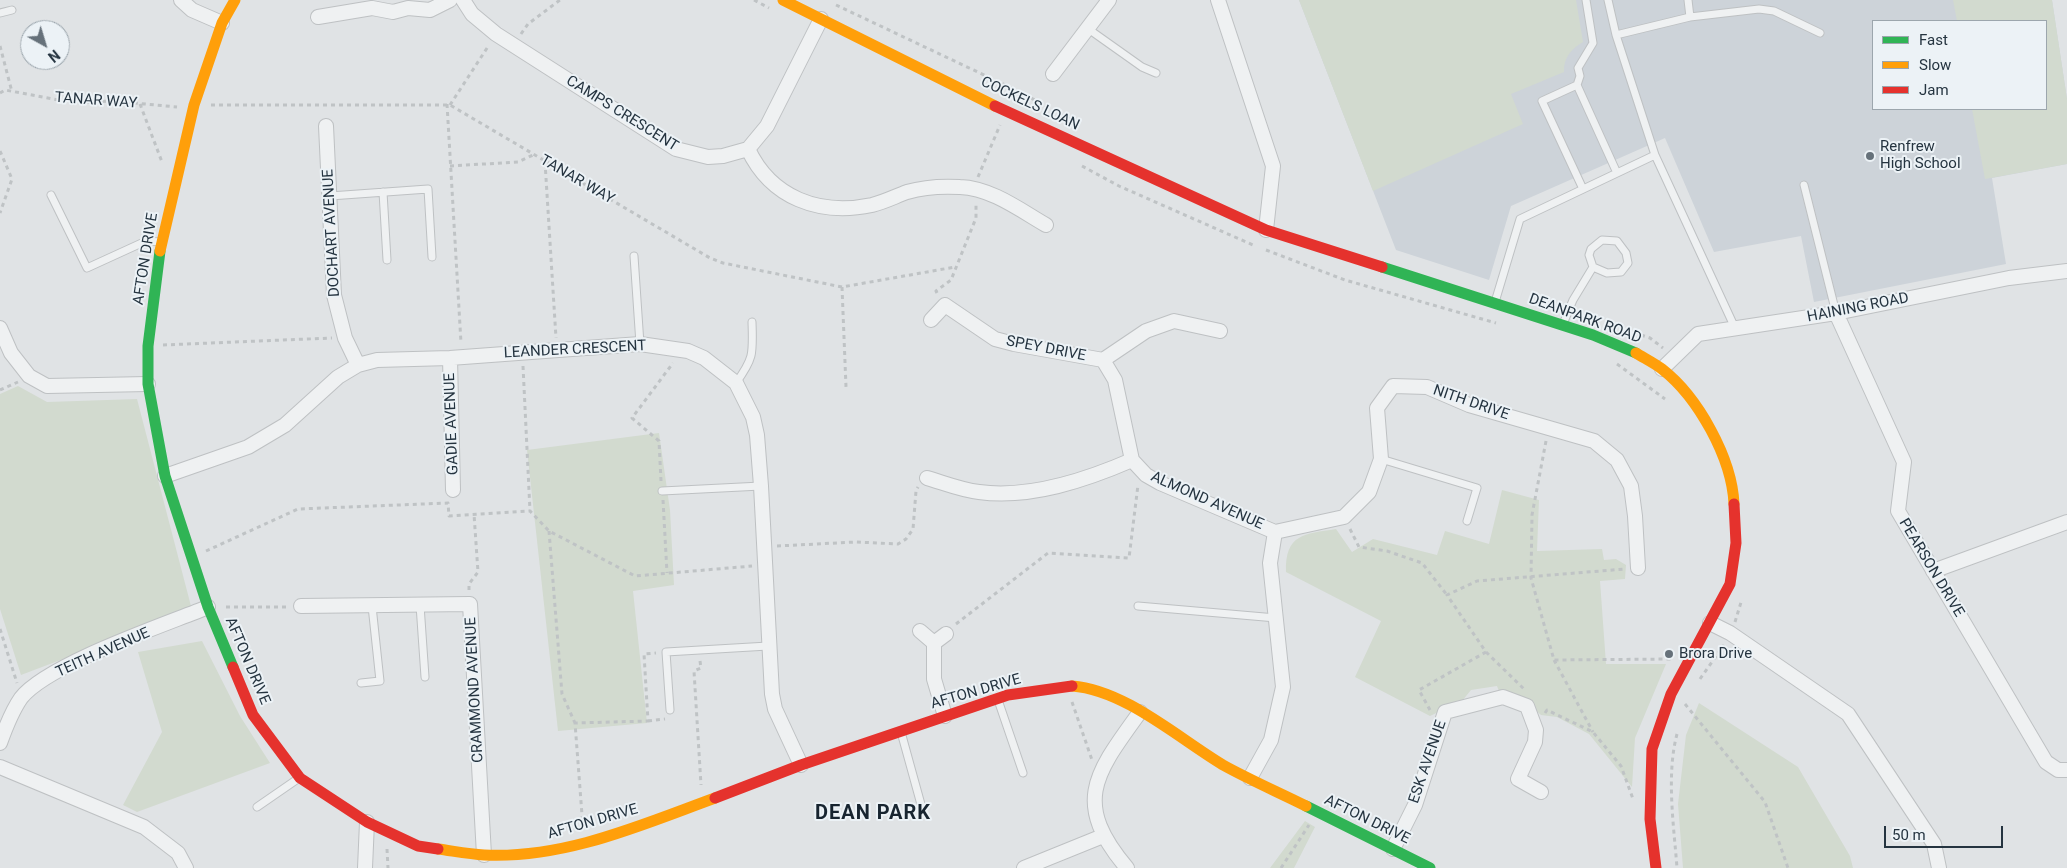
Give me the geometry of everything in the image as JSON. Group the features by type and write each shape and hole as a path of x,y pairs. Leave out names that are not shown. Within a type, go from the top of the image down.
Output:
{"street":[{"path":"181,0 192,10 222,23"},
{"name":"AFTON DRIVE","path":"235,0 222,23 193,107 162,242 148,346 148,384 165,476 208,608 253,715 300,778 367,822 418,846 484,855 540,852 584,843 634,828 801,764 997,699 1067,686 1100,691 1140,712 1199,750 1250,778 1430,868"},
{"path":"318,17 372,8 394,12 408,8 430,10 450,0"},
{"name":"CAMPS CRESCENT","path":"463,0 472,14 496,34 676,149 708,157 722,156 748,149"},
{"name":"COCKELS LOAN","path":"783,0 1006,111 1266,230"},
{"path":"1053,74 1109,0"},
{"path":"1218,0 1273,166 1266,230"},
{"path":"820,19 767,126 748,149 756,165 781,192 793,198 830,207 848,208 872,204 910,191 933,187 976,190 1000,199 1046,225"},
{"name":"DOCHART AVENUE","path":"326,126 334,295 345,338 358,365"},
{"name":"DEANPARK ROAD","path":"1266,230 1563,325 1630,349 1662,369 1689,397 1710,428 1733,486 1736,543 1730,584 1671,694 1652,749 1650,819 1656,868"},
{"name":"HAINING ROAD","path":"1662,369 1698,334 1836,313 2009,278 2067,271"},
{"path":"931,320 945,305"},
{"name":"SPEY DRIVE","path":"945,305 995,339 1103,360 1115,380 1132,460"},
{"name":"PEARSON DRIVE","path":"1836,313 1904,462 1898,511 2046,762 2058,770 2067,770"},
{"path":"1103,360 1146,331 1174,320 1220,331"},
{"path":"0,328 11,353 17,361 30,376 46,386 148,384"},
{"name":"LEANDER CRESCENT","path":"165,476 239,451 267,437 285,425 338,377 358,365 377,360 522,353 640,344 679,349 704,358 736,383 753,418 757,435 761,486 772,694 775,709 801,764"},
{"name":"GADIE AVENUE","path":"454,490 456,357"},
{"name":"NITH DRIVE","path":"1344,517 1369,492 1381,459 1377,408 1393,386 1427,387 1469,405 1594,442 1617,460 1631,486 1638,568"},
{"path":"927,478 979,492 1004,493 1044,488 1098,475 1132,460"},
{"name":"ALMOND AVENUE","path":"1132,460 1146,475 1275,532 1270,563 1283,687 1272,740 1250,778"},
{"path":"1275,532 1344,517"},
{"path":"1933,571 2067,522"},
{"name":"CRAMMOND AVENUE","path":"301,606 470,604 484,855"},
{"name":"TEITH AVENUE","path":"0,744 22,698 41,682 76,662 208,608"},
{"path":"1710,623 1732,634 1848,714 1934,844 1939,868"},
{"path":"920,631 934,643 934,680 945,716"},
{"path":"934,643 946,634"},
{"name":"ESK AVENUE","path":"1393,849 1414,804 1445,712 1503,697 1527,706 1536,730"},
{"path":"1128,868 1103,836 1097,818 1095,803 1098,779 1116,746 1140,712"},
{"path":"1536,730 1535,742 1518,779 1541,792"},
{"path":"0,767 144,827 178,853 186,868"},
{"path":"365,868 367,822"},
{"path":"1024,868 1103,836"}],"lane":[{"path":"1586,0 1593,43 1578,68 1580,76 1577,85 1617,173"},
{"path":"1608,0 1616,35 1655,155 1735,328"},
{"path":"1688,0 1690,17"},
{"path":"1616,35 1690,17 1759,9 1774,11 1820,33"},
{"path":"0,13 12,10"},
{"path":"1087,28 1142,67 1156,73"},
{"path":"1577,85 1542,101 1583,189"},
{"path":"1495,304 1520,219 1655,155"},
{"path":"1804,185 1836,313"},
{"path":"330,196 428,189 432,257"},
{"path":"383,192 387,260"},
{"path":"51,195 87,268 146,241 162,242"},
{"path":"1563,325 1573,300 1593,267 1589,255 1596,243 1610,240 1617,241 1623,246 1628,262 1621,272 1607,273 1593,267"},
{"path":"634,256 640,344"},
{"path":"736,383 750,362 753,351 752,322"},
{"path":"1381,459 1477,488 1467,520"},
{"path":"662,491 761,486"},
{"path":"420,605 425,677"},
{"path":"361,682 380,681 372,606"},
{"path":"1138,606 1276,618"},
{"path":"670,710 666,652 768,646"},
{"path":"997,699 1024,773"},
{"path":"900,732 922,808"},
{"path":"257,807 300,778"}],"path":[{"path":"512,45 528,24 560,0"},
{"path":"754,0 776,12"},
{"path":"832,4 1002,84 1079,124"},
{"path":"456,357 449,104 496,34"},
{"path":"0,46 12,92"},
{"name":"TANAR WAY","path":"0,93 12,92 74,103 113,101 193,107 449,104 545,162 723,264 842,287 955,267"},
{"path":"140,104 163,165"},
{"path":"945,305 936,291 951,280 976,218 976,182 1006,111"},
{"path":"992,120 1009,128"},
{"path":"0,151 12,179 0,213"},
{"path":"450,166 518,162 534,155"},
{"path":"545,162 556,350"},
{"path":"1077,164 1120,186 1248,242 1345,280 1499,324"},
{"path":"842,287 846,387"},
{"path":"1640,334 1650,338 1675,357"},
{"path":"148,346 345,338"},
{"path":"667,573 659,441 632,418 674,362 679,349"},
{"path":"522,353 530,511 549,531 635,576 765,565"},
{"path":"1615,362 1637,376 1669,402"},
{"path":"1548,428 1532,515 1532,578 1554,660 1593,732 1621,766 1637,810 1650,819"},
{"path":"946,634 963,616 1048,552 1129,558 1139,483 1146,475"},
{"path":"764,547 856,542 898,544 906,539 913,529 916,490 927,478"},
{"path":"192,557 298,509 448,503 449,516 530,511"},
{"path":"470,604 469,584 478,572 474,514"},
{"path":"1344,517 1359,547 1387,551 1422,564 1447,595 1486,652 1526,691"},
{"path":"549,531 562,694 575,723 584,843"},
{"path":"1447,595 1477,581 1638,568"},
{"path":"1698,683 1732,634 1746,590"},
{"path":"208,608 301,606"},
{"path":"0,628 22,698"},
{"path":"699,650 700,668 694,671 702,802"},
{"path":"575,723 648,721 644,654 666,652"},
{"path":"1440,728 1419,690 1486,652"},
{"path":"1554,660 1675,660 1671,664"},
{"path":"1067,686 1098,779"},
{"path":"1682,713 1689,697"},
{"path":"1540,704 1546,710 1593,732"},
{"path":"1685,704 1765,802 1788,868"},
{"path":"1536,730 1546,710"},
{"path":"1677,732 1672,751 1677,868"},
{"path":"1633,800 1634,791"},
{"path":"1282,868 1317,812"}],"shaded area":[{"name":"Renfrew High School","path":"1299,0 2052,0 2067,99 2067,164 1992,178 2006,264 1814,302 1801,236 1714,252 1665,138 1511,206 1489,280 1396,250"},
{"path":"1299,0 1576,0 1583,42 1569,54 1565,62 1564,72 1511,94 1523,124 1373,191"},
{"path":"1953,0 2052,0 2067,99 2067,164 1985,179 1972,110 2047,110 2047,20 1957,20"},
{"path":"18,386 47,402 137,399 192,610 21,675 0,609 0,394"},
{"path":"659,433 670,510 674,585 633,591 647,723 558,731 527,450"},
{"path":"1502,490 1539,500 1537,551 1602,549 1604,560 1616,559 1626,565 1625,579 1600,581 1606,664 1666,664 1635,738 1632,787 1589,734 1557,717 1541,715 1527,703 1500,694 1497,686 1471,690 1462,701 1430,716 1355,677 1381,621 1286,572 1289,550 1293,543 1299,538 1315,532 1336,529 1352,552 1373,539 1437,555 1445,531 1489,544"},
{"path":"202,641 240,716 270,763 137,812 123,805 162,732 138,652"},
{"path":"1699,703 1798,767 1850,856 1853,868 1683,868 1678,804 1686,735"},
{"path":"1305,821 1315,827 1294,868 1270,868"}],"traffic: fast":[{"path":"160,251 148,346 148,384 165,476 208,607 233,667"},
{"path":"1382,267 1593,335 1636,353"},
{"path":"1306,806 1430,868"}],"traffic: slow":[{"path":"160,251 194,105 222,23 235,0"},
{"path":"783,0 995,106"},
{"path":"1636,353 1659,367 1675,381 1700,412 1720,448 1732,486 1734,504"},
{"path":"1072,686 1092,689 1112,696 1150,717 1223,765 1306,806"},
{"path":"438,849 484,855 544,852 573,846 631,829 715,798"}],"traffic: jam":[{"path":"995,106 1266,230 1382,267"},
{"path":"1656,868 1650,819 1652,749 1671,694 1730,584 1736,543 1734,504"},
{"path":"233,667 253,715 300,778 367,822 418,846 438,849"},
{"path":"715,798 801,765 1008,695 1072,686"}],"place":[{"name":"Renfrew High School","path":"1870,156"},
{"name":"Brora Drive","path":"1669,654"}],"district":[{"name":"DEAN PARK","path":"873,814"}]}
